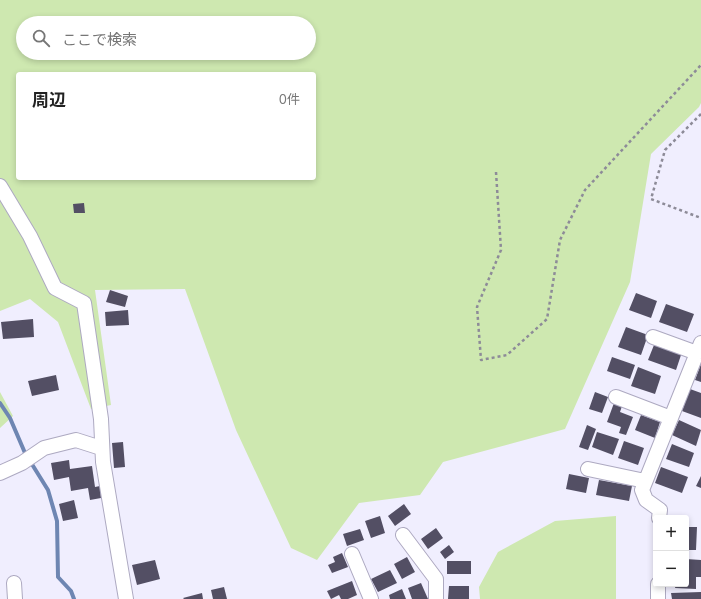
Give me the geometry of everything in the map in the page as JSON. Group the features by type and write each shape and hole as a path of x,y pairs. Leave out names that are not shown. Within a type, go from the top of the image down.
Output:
{"street":[{"path":"0,186 30,236 55,288 84,303 101,419 101,448 126,599"},
{"path":"653,337 699,348 642,490 646,500 660,510 659,515"},
{"path":"616,397 671,418"},
{"path":"0,472 28,460 44,448 76,440 101,448"},
{"path":"588,469 645,481"},
{"path":"403,535 436,580 436,599"},
{"path":"352,554 371,599"},
{"path":"14,583 15,599"},
{"path":"658,587 658,599"}],"path":[{"path":"496,172 501,250 477,307 481,360 507,355 547,319 560,240 584,190 701,65"},
{"path":"701,114 665,150 651,199 701,218"}],"green space":[{"path":"0,0 701,0 701,103 699,107 651,154 630,282 565,429 443,462 420,495 359,503 317,560 291,548 236,430 185,289 95,290 111,405 91,409 58,322 30,299 0,311"},
{"path":"0,392 13,416 0,428"},
{"path":"616,516 616,599 480,599 479,587 498,552 555,521"}],"building":[{"path":"84,203 85,213 74,213 73,204"},
{"path":"110,290 128,296 125,307 106,302"},
{"path":"636,293 657,301 651,318 629,310"},
{"path":"666,304 694,314 687,332 659,322"},
{"path":"128,310 129,325 106,326 105,312"},
{"path":"33,319 34,337 3,339 1,322"},
{"path":"626,327 648,335 641,355 618,347"},
{"path":"654,345 681,355 676,370 648,360"},
{"path":"612,357 635,365 630,379 607,371"},
{"path":"701,364 701,382 695,380"},
{"path":"638,367 661,376 655,394 631,386"},
{"path":"56,375 59,390 32,396 28,381"},
{"path":"690,389 701,393 701,418 682,411"},
{"path":"595,392 608,397 602,413 589,409"},
{"path":"614,403 622,406 620,412 633,417 626,435 619,433 621,427 607,422"},
{"path":"641,415 660,422 655,438 635,430"},
{"path":"679,420 701,430 696,446 672,435"},
{"path":"587,425 596,429 588,450 579,447"},
{"path":"597,432 619,439 613,455 592,447"},
{"path":"624,441 644,448 638,465 618,458"},
{"path":"123,442 125,467 114,468 112,443"},
{"path":"672,444 694,453 689,467 666,459"},
{"path":"69,460 70,469 92,466 95,487 100,486 101,498 90,500 88,488 71,491 69,477 54,480 51,463"},
{"path":"661,467 688,477 682,493 655,483"},
{"path":"569,474 589,478 586,493 566,489"},
{"path":"701,476 701,488 696,486"},
{"path":"599,480 632,486 629,501 596,495"},
{"path":"74,500 78,518 63,521 59,504"},
{"path":"404,504 411,514 395,526 388,516"},
{"path":"380,516 385,533 371,538 365,521"},
{"path":"689,527 697,527 696,550 689,550"},
{"path":"436,528 443,538 428,549 421,539"},
{"path":"360,529 364,540 347,546 343,534"},
{"path":"449,545 454,552 445,559 440,552"},
{"path":"342,553 348,567 332,573 328,565 335,562 333,557"},
{"path":"407,557 415,572 402,579 394,564"},
{"path":"689,559 701,560 701,577 696,577 696,589 675,588 689,587"},
{"path":"155,560 160,579 137,585 132,565"},
{"path":"447,561 471,561 471,574 447,574"},
{"path":"390,570 397,583 378,592 371,579"},
{"path":"352,581 357,595 348,599 341,599 339,595 331,599 327,591"},
{"path":"421,583 428,599 412,599 408,588"},
{"path":"449,586 469,586 469,599 448,599"},
{"path":"224,587 227,599 213,599 211,590"},
{"path":"402,589 406,599 390,599 389,595"},
{"path":"701,592 701,599 672,599 671,593"},
{"path":"202,593 203,599 183,598"}],"waterway":[{"path":"0,403 10,418 25,453 48,490 57,521 58,577 71,591 74,599"}]}
